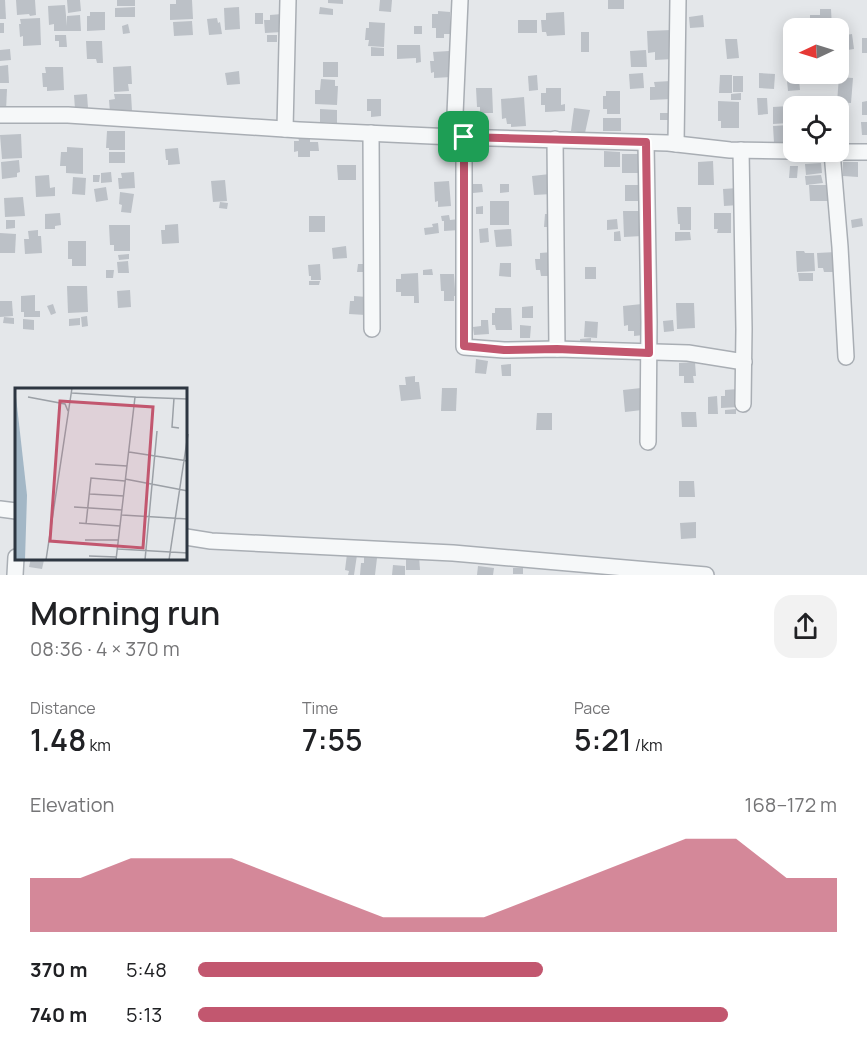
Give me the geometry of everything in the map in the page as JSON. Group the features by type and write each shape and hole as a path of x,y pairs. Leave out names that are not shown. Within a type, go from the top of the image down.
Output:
{"street":[{"path":"285,129 288,0"},
{"path":"460,0 459,137 464,346 504,350 557,349 688,353 744,362"},
{"path":"676,144 678,0"},
{"path":"0,116 68,116 285,129 646,142 741,150 783,151"},
{"path":"371,133 372,329"},
{"path":"555,140 557,349"},
{"path":"646,142 648,442"},
{"path":"741,150 744,404"},
{"path":"849,152 867,152"},
{"path":"832,162 840,247 846,357"},
{"path":"0,509 15,511"},
{"path":"188,537 211,541 453,553 706,575"},
{"path":"15,575 16,560"}],"building":[{"path":"0,0 5,0 6,19 0,19"},
{"path":"16,0 35,0 36,15 17,15"},
{"path":"67,0 80,0 81,11 68,13"},
{"path":"117,0 135,0 135,6 117,6"},
{"path":"176,0 192,0 193,19 170,20 170,4 176,4"},
{"path":"328,0 343,0 343,4 328,3"},
{"path":"380,0 392,0 391,12 379,11"},
{"path":"608,0 624,0 624,9 608,9"},
{"path":"65,5 67,26 67,16 80,15 81,31 54,31 54,24 49,25 48,6"},
{"path":"135,7 135,17 115,17 115,8"},
{"path":"239,7 240,29 225,30 224,8"},
{"path":"320,7 333,9 333,15 319,14"},
{"path":"820,9 831,9 831,18 810,18 810,15 820,15"},
{"path":"438,11 450,12 452,34 444,34 444,38 436,38 436,28 432,28 432,14 438,14"},
{"path":"90,12 105,12 105,30 87,31 87,16 90,16"},
{"path":"564,12 565,35 547,36 546,32 542,32 541,20 546,20 546,13"},
{"path":"255,13 263,13 263,24 255,24"},
{"path":"282,14 282,32 265,33 264,20 270,20 270,15"},
{"path":"703,15 704,27 690,28 689,17"},
{"path":"40,18 41,45 23,46 23,36 20,37 20,19"},
{"path":"217,18 222,34 209,35 207,19"},
{"path":"518,20 537,20 537,33 518,33"},
{"path":"192,21 193,35 174,36 173,22"},
{"path":"369,22 385,23 384,47 368,46 369,40 365,40"},
{"path":"0,23 4,23 4,33 0,33"},
{"path":"128,24 130,33 123,34 122,26"},
{"path":"414,26 422,26 422,34 414,34"},
{"path":"672,30 673,59 655,60 655,52 648,53 647,31"},
{"path":"581,32 589,32 589,52 581,52"},
{"path":"849,34 852,34 854,49 849,50"},
{"path":"55,35 66,35 67,47 59,47 59,41 55,41"},
{"path":"267,35 277,35 277,42 267,42"},
{"path":"862,38 867,38 867,53 862,53"},
{"path":"725,39 737,39 739,58 727,59"},
{"path":"86,41 102,41 103,63 97,63 96,59 87,59"},
{"path":"397,45 420,45 421,62 416,63 416,58 397,59"},
{"path":"371,47 384,48 384,56 371,56"},
{"path":"10,49 11,60 0,61 0,50"},
{"path":"646,50 647,67 631,67 630,51"},
{"path":"449,51 451,77 434,78 430,61 434,61 433,52"},
{"path":"323,62 338,62 338,77 323,77"},
{"path":"8,65 9,83 0,83 0,66"},
{"path":"131,66 132,84 128,84 129,91 114,92 113,67"},
{"path":"45,67 63,67 64,90 47,91 47,87 43,87 42,73 46,73"},
{"path":"239,71 240,84 227,85 225,73"},
{"path":"643,73 644,88 630,89 629,74"},
{"path":"759,73 775,74 774,89 759,88"},
{"path":"537,75 538,90 529,91 528,76"},
{"path":"720,75 732,75 732,93 719,93"},
{"path":"733,76 743,76 743,92 733,92"},
{"path":"849,78 853,78 851,103 849,103 849,96 837,96 838,84 849,84"},
{"path":"321,79 335,80 335,86 338,86 337,105 315,104 315,90 320,90"},
{"path":"671,81 672,99 650,100 650,87 655,87 654,82"},
{"path":"787,84 799,84 800,90 788,91"},
{"path":"476,88 492,88 493,113 480,113 480,107 477,107"},
{"path":"546,88 561,88 561,105 565,104 565,111 545,112 545,105 541,105 541,93 546,93"},
{"path":"0,89 7,89 6,111 0,111"},
{"path":"606,91 620,91 620,114 607,114 607,109 603,109 603,96 606,96"},
{"path":"741,93 741,100 731,100 731,94"},
{"path":"87,94 88,108 75,109 74,95"},
{"path":"114,94 131,94 132,111 110,113 109,100 115,99"},
{"path":"524,97 526,126 511,127 511,124 507,124 506,118 502,119 501,99"},
{"path":"757,98 767,98 768,114 758,115"},
{"path":"367,99 381,99 381,116 371,117 371,111 367,111"},
{"path":"718,101 739,102 739,128 721,128 721,121 718,121"},
{"path":"867,101 867,115 862,115 862,102"},
{"path":"783,106 783,123 773,124 773,107"},
{"path":"574,108 590,110 585,133 571,131"},
{"path":"320,109 337,110 337,123 320,122"},
{"path":"660,113 669,113 669,120 660,120"},
{"path":"603,118 621,118 621,131 603,131"},
{"path":"861,122 867,122 867,135 862,135"},
{"path":"783,125 783,142 774,142 773,126"},
{"path":"107,131 125,131 125,150 106,148"},
{"path":"21,134 22,158 2,159 0,135"},
{"path":"298,137 310,137 310,142 318,142 319,151 310,151 310,157 298,157 298,151 294,152 294,141 299,141"},
{"path":"67,147 83,148 83,174 66,173 66,166 60,166 61,152 67,152"},
{"path":"178,148 180,164 168,165 165,149"},
{"path":"604,151 620,152 620,167 604,167"},
{"path":"109,152 125,152 125,163 109,163"},
{"path":"622,154 641,154 640,173 622,173"},
{"path":"19,160 20,172 17,173 17,177 2,179 1,162"},
{"path":"713,161 714,185 698,185 698,162"},
{"path":"843,162 858,162 858,177 843,176"},
{"path":"821,163 822,173 806,175 805,164"},
{"path":"337,165 356,165 356,180 338,180"},
{"path":"790,166 798,166 797,178 789,178"},
{"path":"111,172 112,182 101,183 101,173"},
{"path":"134,172 135,188 119,189 118,178 122,178 121,173"},
{"path":"550,174 552,194 534,195 532,176"},
{"path":"49,175 50,188 55,187 55,196 36,197 35,176"},
{"path":"93,175 100,175 99,182 93,182"},
{"path":"821,175 823,183 806,185 805,176"},
{"path":"73,177 86,178 85,195 72,194"},
{"path":"225,180 227,201 213,202 211,181"},
{"path":"449,181 451,206 438,207 438,201 435,202 434,182"},
{"path":"473,184 482,184 483,192 473,193"},
{"path":"500,184 509,184 509,192 500,193"},
{"path":"625,185 641,185 641,201 625,201"},
{"path":"809,185 828,185 830,201 810,201"},
{"path":"106,187 108,200 96,202 94,189"},
{"path":"738,188 739,205 724,206 723,189"},
{"path":"120,192 134,194 131,213 121,212"},
{"path":"23,197 25,216 5,217 4,198"},
{"path":"490,201 509,201 509,225 490,225"},
{"path":"220,202 228,203 227,209 219,208"},
{"path":"483,206 483,214 476,214 476,207"},
{"path":"677,207 691,207 691,230 680,230"},
{"path":"623,211 641,211 642,236 624,237"},
{"path":"60,213 61,225 55,226 55,229 45,229 45,214"},
{"path":"714,213 731,213 731,233 717,233 718,229 714,229"},
{"path":"545,214 552,214 552,227 544,227"},
{"path":"449,215 450,220 459,219 460,230 444,231 444,221 441,216"},
{"path":"309,216 325,216 325,232 309,232"},
{"path":"862,218 863,226 852,228 851,220"},
{"path":"617,219 618,229 607,230 607,220"},
{"path":"6,220 15,220 15,228 6,229"},
{"path":"438,223 439,233 425,235 424,228 433,227 432,224"},
{"path":"178,224 179,243 162,244 161,230 165,230 165,225"},
{"path":"109,225 130,225 130,251 114,251 114,245 110,245"},
{"path":"488,228 489,242 480,243 479,229"},
{"path":"511,229 512,246 496,247 494,230"},
{"path":"38,230 38,236 41,236 42,253 25,254 24,239 29,239 28,231"},
{"path":"620,231 621,241 614,241 614,232"},
{"path":"675,232 690,232 691,240 675,241"},
{"path":"0,233 16,234 15,253 0,253"},
{"path":"68,241 86,241 86,266 72,266 72,259 68,259"},
{"path":"346,246 347,258 333,259 332,248"},
{"path":"796,251 814,253 815,271 797,272"},
{"path":"553,252 554,276 541,276 540,270 536,270 535,259 540,259 540,253"},
{"path":"836,252 837,272 824,272 823,268 818,268 817,253"},
{"path":"129,254 129,259 119,260 118,255"},
{"path":"128,261 129,273 118,273 117,262"},
{"path":"500,263 511,263 511,277 499,276"},
{"path":"320,264 321,280 311,280 308,265"},
{"path":"358,264 367,264 367,272 357,272"},
{"path":"585,267 596,267 596,279 585,279"},
{"path":"432,269 433,275 423,275 423,270"},
{"path":"106,270 114,270 113,278 106,278"},
{"path":"418,273 419,303 414,303 414,296 401,296 401,292 396,292 396,279 401,279 401,274"},
{"path":"798,273 813,273 813,281 799,281"},
{"path":"440,274 454,274 458,296 454,296 454,301 444,301"},
{"path":"309,281 320,281 319,285 309,285"},
{"path":"67,286 87,286 88,312 68,313"},
{"path":"130,290 131,307 118,308 117,291"},
{"path":"35,295 35,311 40,311 40,317 24,317 24,312 21,312 21,296"},
{"path":"354,296 367,297 366,315 349,314 350,301 354,301"},
{"path":"0,301 12,301 13,316 0,317"},
{"path":"676,303 694,303 695,328 677,329"},
{"path":"53,304 56,313 51,315 47,306"},
{"path":"642,304 644,335 634,336 634,331 628,331 628,325 624,326 623,306"},
{"path":"533,306 533,318 522,318 522,307"},
{"path":"495,308 511,308 512,330 496,330 495,325 492,325 492,313 495,313"},
{"path":"87,316 88,326 82,327 81,317"},
{"path":"4,317 14,318 14,324 3,323"},
{"path":"80,318 80,325 69,326 69,319"},
{"path":"23,319 34,320 34,330 23,329"},
{"path":"481,320 488,320 489,334 474,335 473,327 481,326"},
{"path":"673,320 674,331 664,332 663,321"},
{"path":"585,321 598,322 597,338 584,337"},
{"path":"520,325 531,326 530,338 520,338"},
{"path":"591,338 591,345 581,346 580,339"},
{"path":"476,359 488,361 486,374 475,373"},
{"path":"695,362 694,383 684,383 684,376 679,376 679,363"},
{"path":"511,364 511,376 502,376 501,365"},
{"path":"415,376 415,382 419,382 421,399 401,401 399,385 406,385 405,377"},
{"path":"442,388 457,388 456,411 441,411"},
{"path":"641,388 642,410 625,412 623,390"},
{"path":"738,389 739,407 721,408 721,396 725,396 725,390"},
{"path":"717,396 718,414 708,414 708,397"},
{"path":"736,409 736,414 725,414 725,410"},
{"path":"681,412 696,412 697,427 682,427"},
{"path":"537,413 552,413 552,430 536,430"},
{"path":"679,481 694,481 695,497 679,497"},
{"path":"696,522 696,538 681,539 680,523"},
{"path":"347,554 357,555 354,575 348,575 349,571 345,570"},
{"path":"406,556 419,556 420,570 406,570"},
{"path":"364,557 377,558 375,575 360,575"},
{"path":"31,560 44,560 42,569 29,567"},
{"path":"393,565 405,566 405,575 392,575"},
{"path":"478,566 494,568 493,575 477,575"},
{"path":"513,568 523,568 523,574 513,574"}],"route":[{"path":"464,137 646,142 649,353 557,349 504,350 464,346 464,137"}]}
